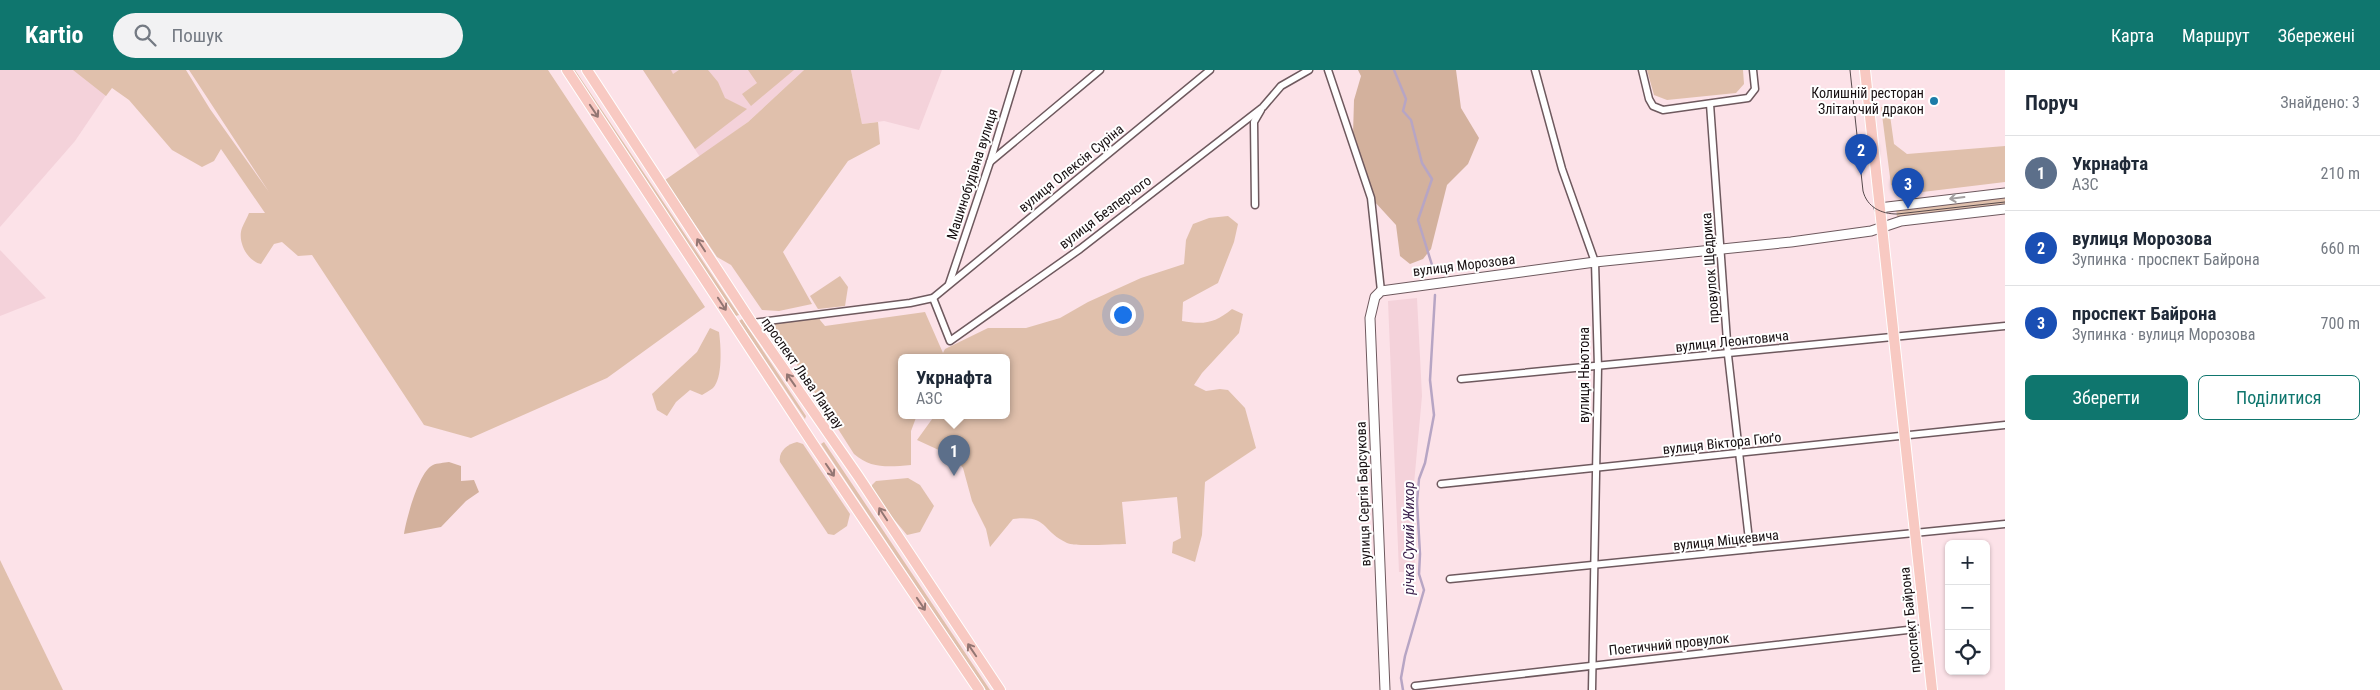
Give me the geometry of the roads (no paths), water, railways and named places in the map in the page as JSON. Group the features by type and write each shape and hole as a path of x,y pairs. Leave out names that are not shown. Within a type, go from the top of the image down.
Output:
{"main road":[{"name":"проспект Льва Ландау","path":"567,70 813,444 979,690"},
{"name":"проспект Льва Ландау","path":"587,70 752,323 1000,690"},
{"name":"проспект Байрона","path":"1865,70 1932,690"},
{"path":"1879,208 2005,193"},
{"name":"вулиця Морозова","path":"1378,294 1596,262 1856,234 1901,221 2005,209"},
{"name":"вулиця Сергія Барсукова","path":"1378,294 1370,318 1385,690"},
{"path":"813,444 828,433"}],"street":[{"name":"Машинобудівна вулиця","path":"948,285 990,162 1018,70"},
{"path":"990,162 1100,70"},
{"name":"вулиця Олексія Суріна","path":"933,298 1210,70"},
{"name":"вулиця Безперчого","path":"933,298 950,341 1080,249 1262,107 1282,86 1309,70"},
{"path":"1328,70 1371,198 1378,294"},
{"name":"вулиця Ньютона","path":"1535,70 1562,169 1596,262 1598,367 1596,566 1592,690"},
{"path":"1642,70 1649,99 1657,109 1748,98 1755,89 1753,70"},
{"name":"провулок Щедрика","path":"1710,104 1728,354 1750,549"},
{"path":"1255,206 1254,122 1262,107"},
{"path":"752,323 910,304 933,298"},
{"name":"вулиця Леонтовича","path":"1461,379 2005,326"},
{"name":"вулиця Віктора Гюґо","path":"1441,484 2005,425"},
{"name":"вулиця Міцкевича","path":"1450,580 2005,524"},
{"name":"Поетичний провулок","path":"1415,686 1925,628"}],"waterway":[{"name":"річка Сухий Жихор","path":"1394,70 1406,99 1403,111 1411,120 1422,163 1432,179 1418,220 1432,265"},
{"name":"річка Сухий Жихор","path":"1403,690 1401,678 1405,656 1424,590 1419,574 1420,554 1417,502 1419,479 1425,463 1434,415 1430,380 1435,295"}],"tram line":[{"path":"1850,70 1863,191 1871,205 1885,213 1897,214 2005,202"}],"place":[{"name":"Колишній ресторан Злітаючий дракон","path":"1934,101"},
{"name":"вулиця Морозова","path":"1861,175"},
{"name":"проспект Байрона","path":"1908,209"},
{"name":"Укрнафта","path":"954,476"}]}
